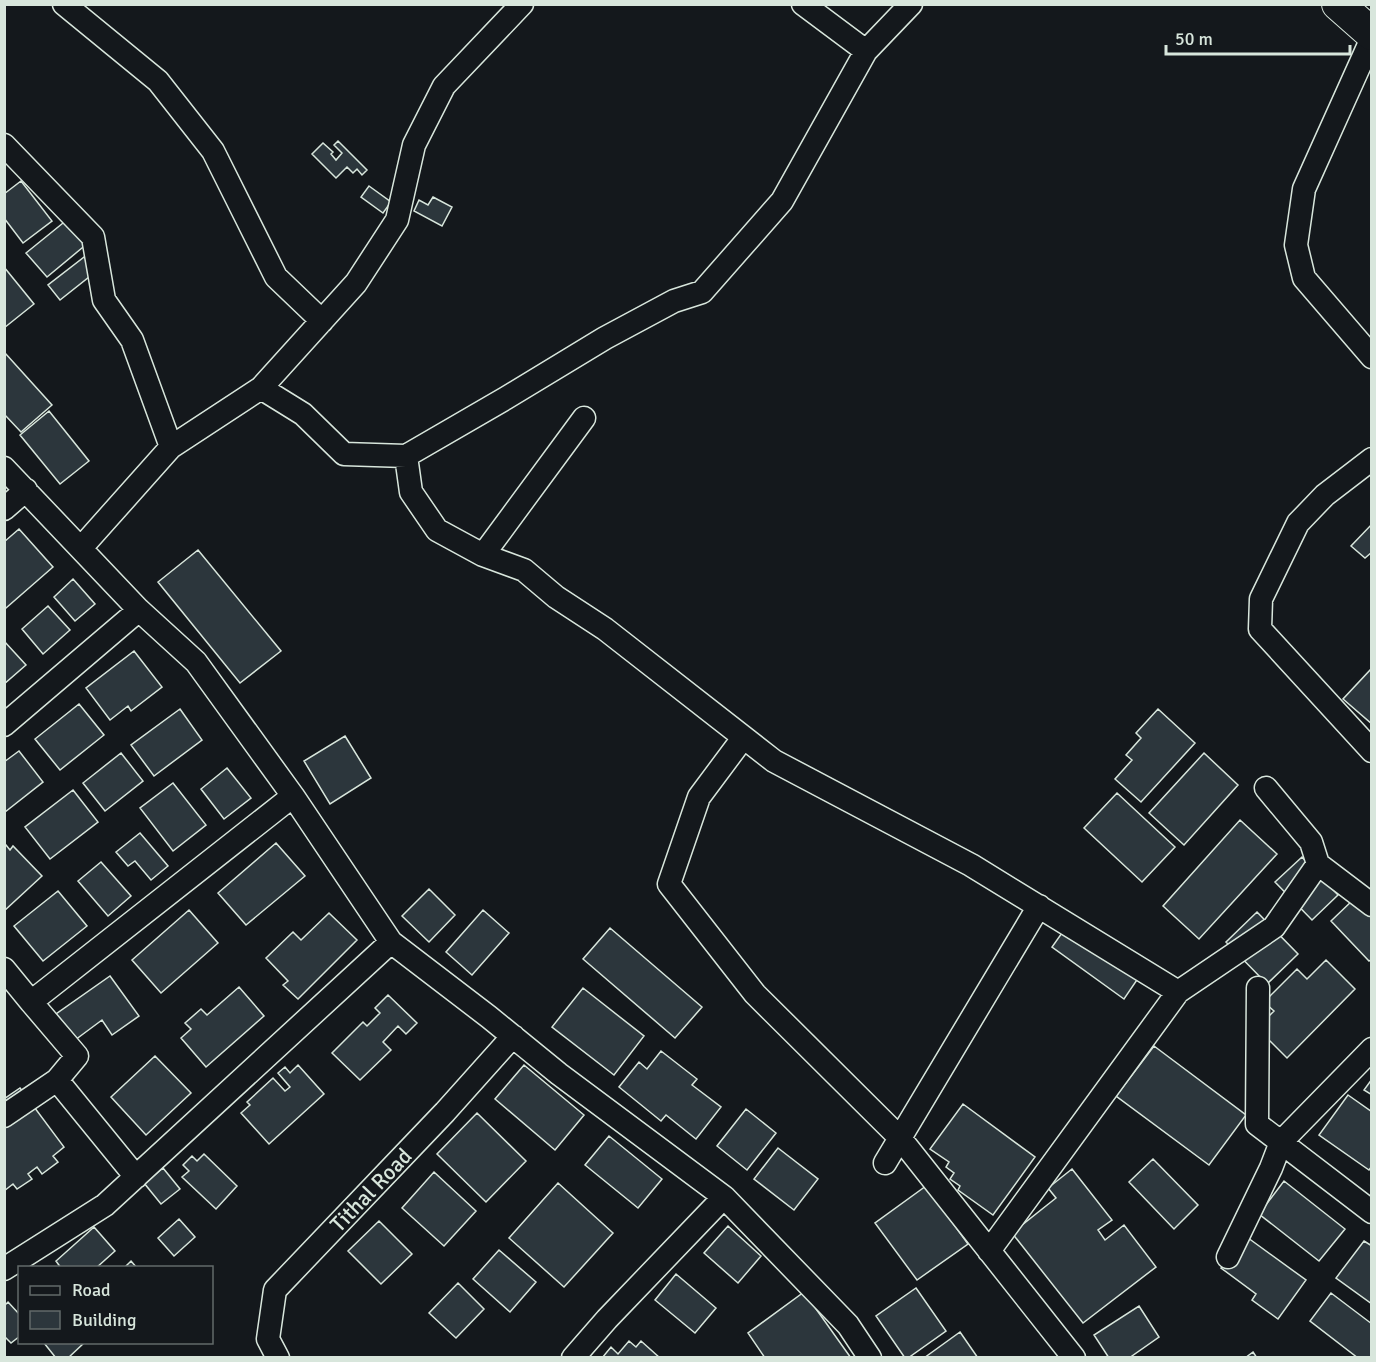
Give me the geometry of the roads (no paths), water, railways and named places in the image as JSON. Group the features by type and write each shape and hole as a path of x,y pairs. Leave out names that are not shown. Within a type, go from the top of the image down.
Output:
{"street":[{"path":"64,4 158,81 213,151 276,277 322,321"},
{"path":"81,548 171,447 261,388 356,283 397,219 414,146 444,86 522,4"},
{"path":"803,4 866,51"},
{"path":"261,388 303,414 344,454 406,456 615,333 674,301 702,292 782,201 866,51 911,4"},
{"path":"1338,4 1371,36 1304,189 1296,245 1304,278 1371,357"},
{"path":"4,145 93,237 104,300 132,340 171,447"},
{"path":"483,555 584,418"},
{"path":"406,456 411,492 437,530 483,555 524,570 556,597 605,629 774,761 971,865 1178,992"},
{"path":"1371,459 1325,495 1298,523 1261,598 1260,629 1371,751"},
{"path":"4,468 139,610 196,662 292,796 391,942 559,1074 724,1197 848,1325 870,1358"},
{"path":"4,509 26,490"},
{"path":"4,725 139,610"},
{"path":"743,738 699,797 669,884 755,994 900,1138 1074,1358"},
{"path":"1266,788 1311,843 1318,864 1371,905"},
{"path":"31,1002 292,796"},
{"path":"989,1251 1178,992 1274,927 1318,864"},
{"path":"885,1163 1039,906"},
{"path":"4,1269 105,1205 391,942"},
{"path":"4,969 77,1056 57,1080 4,1116"},
{"path":"1258,988 1257,1124 1371,1212"},
{"name":"Tithal Road","path":"278,1358 268,1339 275,1290 445,1112 513,1036"},
{"path":"1228,1257 1271,1168 1281,1142 1371,1049"},
{"path":"57,1080 136,1177"},
{"path":"573,1358 607,1319 724,1197"}]}
